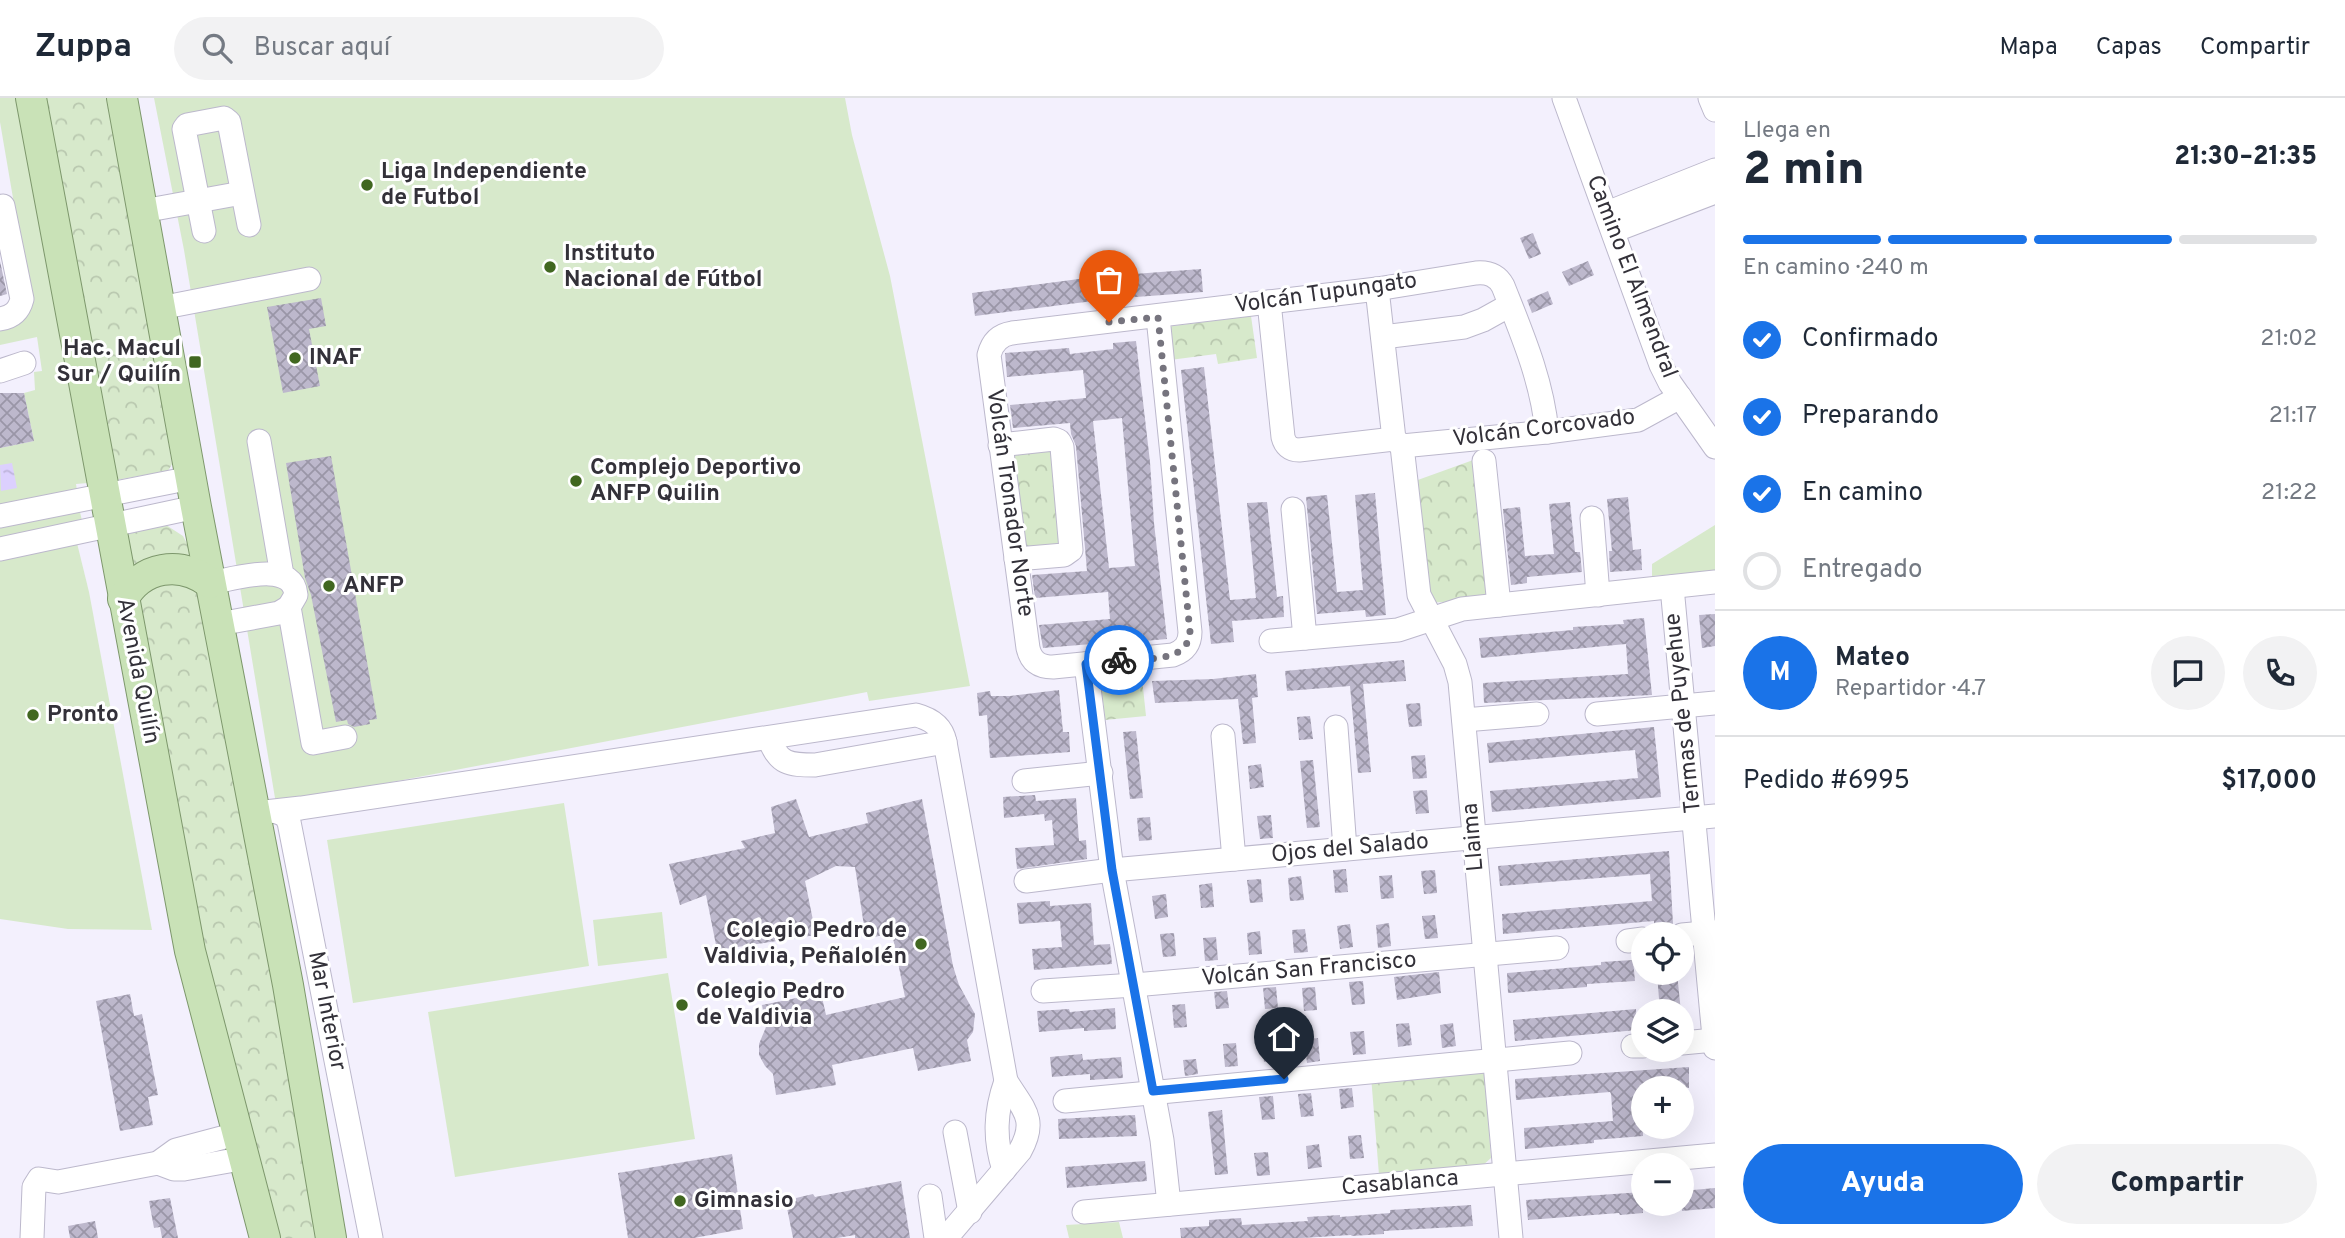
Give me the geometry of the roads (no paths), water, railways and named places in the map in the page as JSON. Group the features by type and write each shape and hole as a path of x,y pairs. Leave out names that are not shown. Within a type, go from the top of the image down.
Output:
{"main road":[{"name":"Avenida Quilín","path":"32,98 190,951 243,1145 265,1238"},
{"path":"122,98 219,624 266,812 288,985 331,1238"},
{"path":"123,599 140,579 159,570 187,570 211,583"}],"street":[{"name":"Camino El Almendral","path":"1564,98 1661,365 1715,447"},
{"path":"1710,98 1715,110"},
{"path":"204,231 184,129 187,125 224,118 229,122 249,225"},
{"path":"1610,222 1715,170"},
{"path":"1610,222 1715,191"},
{"path":"143,211 242,193"},
{"path":"0,319 9,318 20,309 22,299 3,206"},
{"name":"Volcán Tupungato","path":"994,342 1001,336 1012,333 1158,317 1483,273 1493,275 1501,282 1540,386 1547,432"},
{"path":"160,308 309,279"},
{"name":"Llaima","path":"1377,289 1417,586 1419,595 1459,672 1511,1238"},
{"name":"Volcán Corcovado","path":"1269,302 1283,437 1289,447 1299,450 1547,432 1638,420 1680,397"},
{"path":"1383,337 1464,327 1510,305"},
{"path":"1158,317 1190,632 1185,648 1169,656 1086,664 1112,870 1153,1091 1169,1204"},
{"name":"Volcán Tronador Norte","path":"994,342 989,355 1028,648 1036,663 1046,667 1086,664"},
{"path":"0,371 24,363"},
{"path":"1000,444 1054,439 1059,441 1062,447 1071,550 1064,555 1016,559"},
{"path":"259,441 282,575"},
{"path":"1484,461 1499,605"},
{"path":"0,516 191,478"},
{"path":"0,549 196,507"},
{"path":"1293,509 1305,638"},
{"path":"1592,518 1598,594"},
{"path":"211,583 270,573 288,577 295,588 293,603 279,613 219,624"},
{"path":"1271,641 1398,630 1462,609 1715,582"},
{"name":"Termas de Puyehue","path":"1672,587 1684,706 1705,817 1700,933 1715,1048"},
{"path":"289,607 313,743 345,737"},
{"path":"1597,714 1715,703"},
{"path":"1464,720 1537,714"},
{"path":"266,812 916,715 934,723 944,735 1006,1081 1029,1119 1028,1136 1004,1170 946,1238"},
{"path":"1336,727 1345,849"},
{"path":"1223,736 1234,859"},
{"path":"769,738 773,750 780,758 788,764 801,765 815,765 945,742"},
{"path":"1024,781 1101,773"},
{"name":"Mar Interior","path":"266,812 285,815 289,822 371,1238"},
{"name":"Ojos del Salado","path":"1026,881 1112,870 1705,817"},
{"name":"Volcán San Francisco","path":"1043,991 1557,948"},
{"path":"1694,1042 1715,1040"},
{"path":"1065,1101 1570,1053"},
{"path":"1004,1170 998,1152 996,1123 999,1100 1006,1081"},
{"path":"954,1132 970,1212"},
{"path":"32,1238 34,1187 39,1179 65,1181 158,1163 184,1147 243,1145"},
{"name":"Casablanca","path":"1084,1212 1715,1155"},
{"path":"930,1196 936,1238"}],"water":[{"path":"12,463 17,488 1,491 0,465"}],"place":[{"name":"Liga Independiente de Futbol","path":"367,185"},
{"name":"Instituto Nacional de Fútbol","path":"550,267"},
{"name":"INAF","path":"295,358"},
{"name":"Hac. Macul Sur / Quilín","path":"195,362"},
{"name":"Complejo Deportivo ANFP Quilin","path":"576,481"},
{"name":"ANFP","path":"329,586"},
{"name":"Pronto","path":"33,715"},
{"name":"Colegio Pedro de Valdivia, Peñalolén","path":"921,944"},
{"name":"Colegio Pedro de Valdivia","path":"682,1005"},
{"name":"Gimnasio","path":"680,1201"}]}
